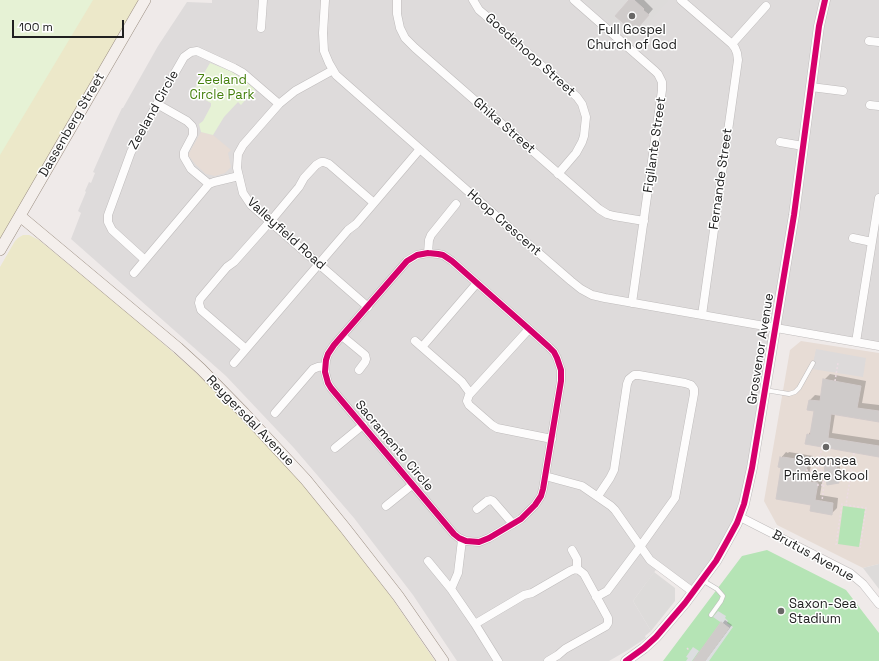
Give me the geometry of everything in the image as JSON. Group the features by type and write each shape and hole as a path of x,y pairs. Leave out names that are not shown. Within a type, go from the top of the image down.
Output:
{"main road":[{"name":"Dassenberg Street","path":"0,250 145,0"},
{"name":"Reygersdal Avenue","path":"20,216 178,348 244,413 306,480 350,533 398,596 443,661"}],"street":[{"path":"261,28 263,0"},
{"name":"Hoop Crescent","path":"325,0 323,43 327,58 333,70 342,80 420,149 576,285 586,292 598,297 879,346"},
{"name":"Ghika Street","path":"397,0 399,24 410,43 595,207 614,216 644,220"},
{"name":"Goedehoop Street","path":"473,0 484,15 577,97 582,104 586,117 582,142 576,154 558,174"},
{"name":"Figilante Street","path":"574,0 655,71 662,82 632,303"},
{"name":"Grosvenor Avenue","path":"626,661 644,648 675,616 716,561 740,517 744,504 750,480 794,215 819,26 825,0"},
{"path":"685,1 732,44 766,6"},
{"path":"869,41 879,42"},
{"name":"Fernande Street","path":"702,315 738,60 737,53 732,44"},
{"name":"Zeeland Circle","path":"145,260 112,230 107,218 130,152 184,57 188,53 194,51 200,52 239,70 279,104"},
{"name":"Valleyfield Road","path":"333,70 295,91 279,104 243,145 240,150 237,164 243,193 247,201 368,307"},
{"path":"811,87 843,91"},
{"path":"157,104 187,121 192,126 193,134 184,152 185,159 192,169 209,184"},
{"path":"780,142 803,146"},
{"path":"234,363 348,230 356,224 420,149"},
{"path":"246,349 201,310 199,301 227,267 234,262 270,221 299,187 304,178 316,165 324,162 329,164 374,203"},
{"path":"134,273 209,184 239,176"},
{"path":"856,342 879,198"},
{"path":"428,253 431,235 456,204"},
{"path":"853,238 872,242"},
{"path":"275,413 313,369 325,366 331,349 408,262 417,255 428,253 438,254 448,258 549,347 554,352 559,364 561,381 543,489 538,500 521,519 484,540 475,542 462,540 458,573 451,589"},
{"path":"422,347 477,283"},
{"path":"529,329 470,393 467,399 469,405 494,427 552,439"},
{"path":"342,336 365,355 365,362 359,370"},
{"path":"415,341 462,382 470,393"},
{"name":"Sacramento Circle","path":"325,366 326,377 331,388 454,534 462,540"},
{"path":"596,597 607,591 672,504 676,495 694,394 694,389 691,385 639,375 634,375 629,379 614,470 598,496"},
{"path":"335,448 363,426"},
{"path":"545,476 582,486 611,506 616,510 654,563 693,592"},
{"path":"386,506 412,484"},
{"path":"477,509 487,501 491,500 513,524"},
{"name":"Brutus Avenue","path":"740,517 850,573 863,584 879,604"},
{"path":"572,550 577,559 577,569"},
{"path":"428,561 451,589 498,661"},
{"path":"475,624 524,595 532,593 570,570 577,569 581,571 609,620 607,624 548,661"}],"lane":[{"path":"765,390 789,394 796,392 812,363"},
{"path":"702,580 723,596 711,615"}],"path":[{"path":"835,381 838,363"},
{"path":"822,447 818,466 822,471 824,485 822,501"},
{"path":"846,505 854,453"},
{"path":"806,470 822,473"},
{"path":"818,485 824,485"},
{"path":"836,545 842,504 866,508 860,548"}],"shaded area":[{"path":"0,0 140,0 0,239"},
{"path":"212,0 879,0 879,346 775,328 743,504 692,592 658,567 633,601 651,631 645,636 646,638 628,650 609,661 457,661 413,595 354,518 294,448 226,376 71,239 81,213 78,211 86,192 85,191 89,182 91,183 95,173 93,172 112,129 122,108 158,46 187,2 212,3"},
{"path":"586,0 668,0 632,41"},
{"path":"201,132 213,135 231,150 228,153 231,167 225,173 215,176 206,174 188,155"},
{"path":"23,235 29,235 39,240 141,324 193,370 237,412 271,448 316,500 389,594 435,661 0,661 0,267 15,241"},
{"name":"Saxonsea Primêre Skool","path":"801,341 879,353 879,564 863,568 777,525 764,501 790,350"},
{"path":"816,349 866,358 863,377 812,369"},
{"path":"879,564 879,589 863,568"},
{"path":"654,572 675,588 675,601 651,631 633,601"},
{"path":"718,611 726,616 725,618 728,621 727,623 733,627 709,661 705,661 729,628 713,617"},
{"path":"693,647 699,651 692,661 686,661 688,658 686,657"}],"green space":[{"path":"0,0 93,0 0,155"},
{"name":"Zeeland Circle Park","path":"210,63 233,72 255,89 241,105 238,102 224,117 213,135 201,132 199,124 203,121 211,106 211,103 192,93"},
{"path":"843,506 865,509 859,547 838,544"},
{"name":"Saxon-Sea Stadium","path":"767,550 846,590 879,633 879,661 663,661 742,556"}],"building":[{"name":"Full Gospel Church of God","path":"629,0 634,0 649,15 634,32 615,16"},
{"path":"823,379 861,386 857,408 879,411 879,422 831,414 828,438 879,446 879,457 805,444 807,434 810,435 814,411 807,410 809,400 820,401"},
{"path":"780,457 808,461 804,481 818,483 815,500 833,503 832,515 810,511 811,505 776,499 781,468 778,467"},
{"path":"836,464 839,483 827,485 824,466"},
{"path":"721,622 729,628 705,661 693,661"}],"cycle path":[{"path":"626,661 656,637 685,603 716,561 737,523 744,504 752,468 794,215 819,26 825,0"},
{"path":"428,253 443,255 452,261 549,347 554,352 561,370 561,381 541,496 535,505 521,519 489,538 479,542 466,541 454,534 331,388 325,372 326,360 334,345 407,261 417,255 428,253"}],"place":[{"name":"Full Gospel Church of God","path":"632,16"},
{"name":"Saxonsea Primêre Skool","path":"826,447"},
{"name":"Saxon-Sea Stadium","path":"781,611"}]}
